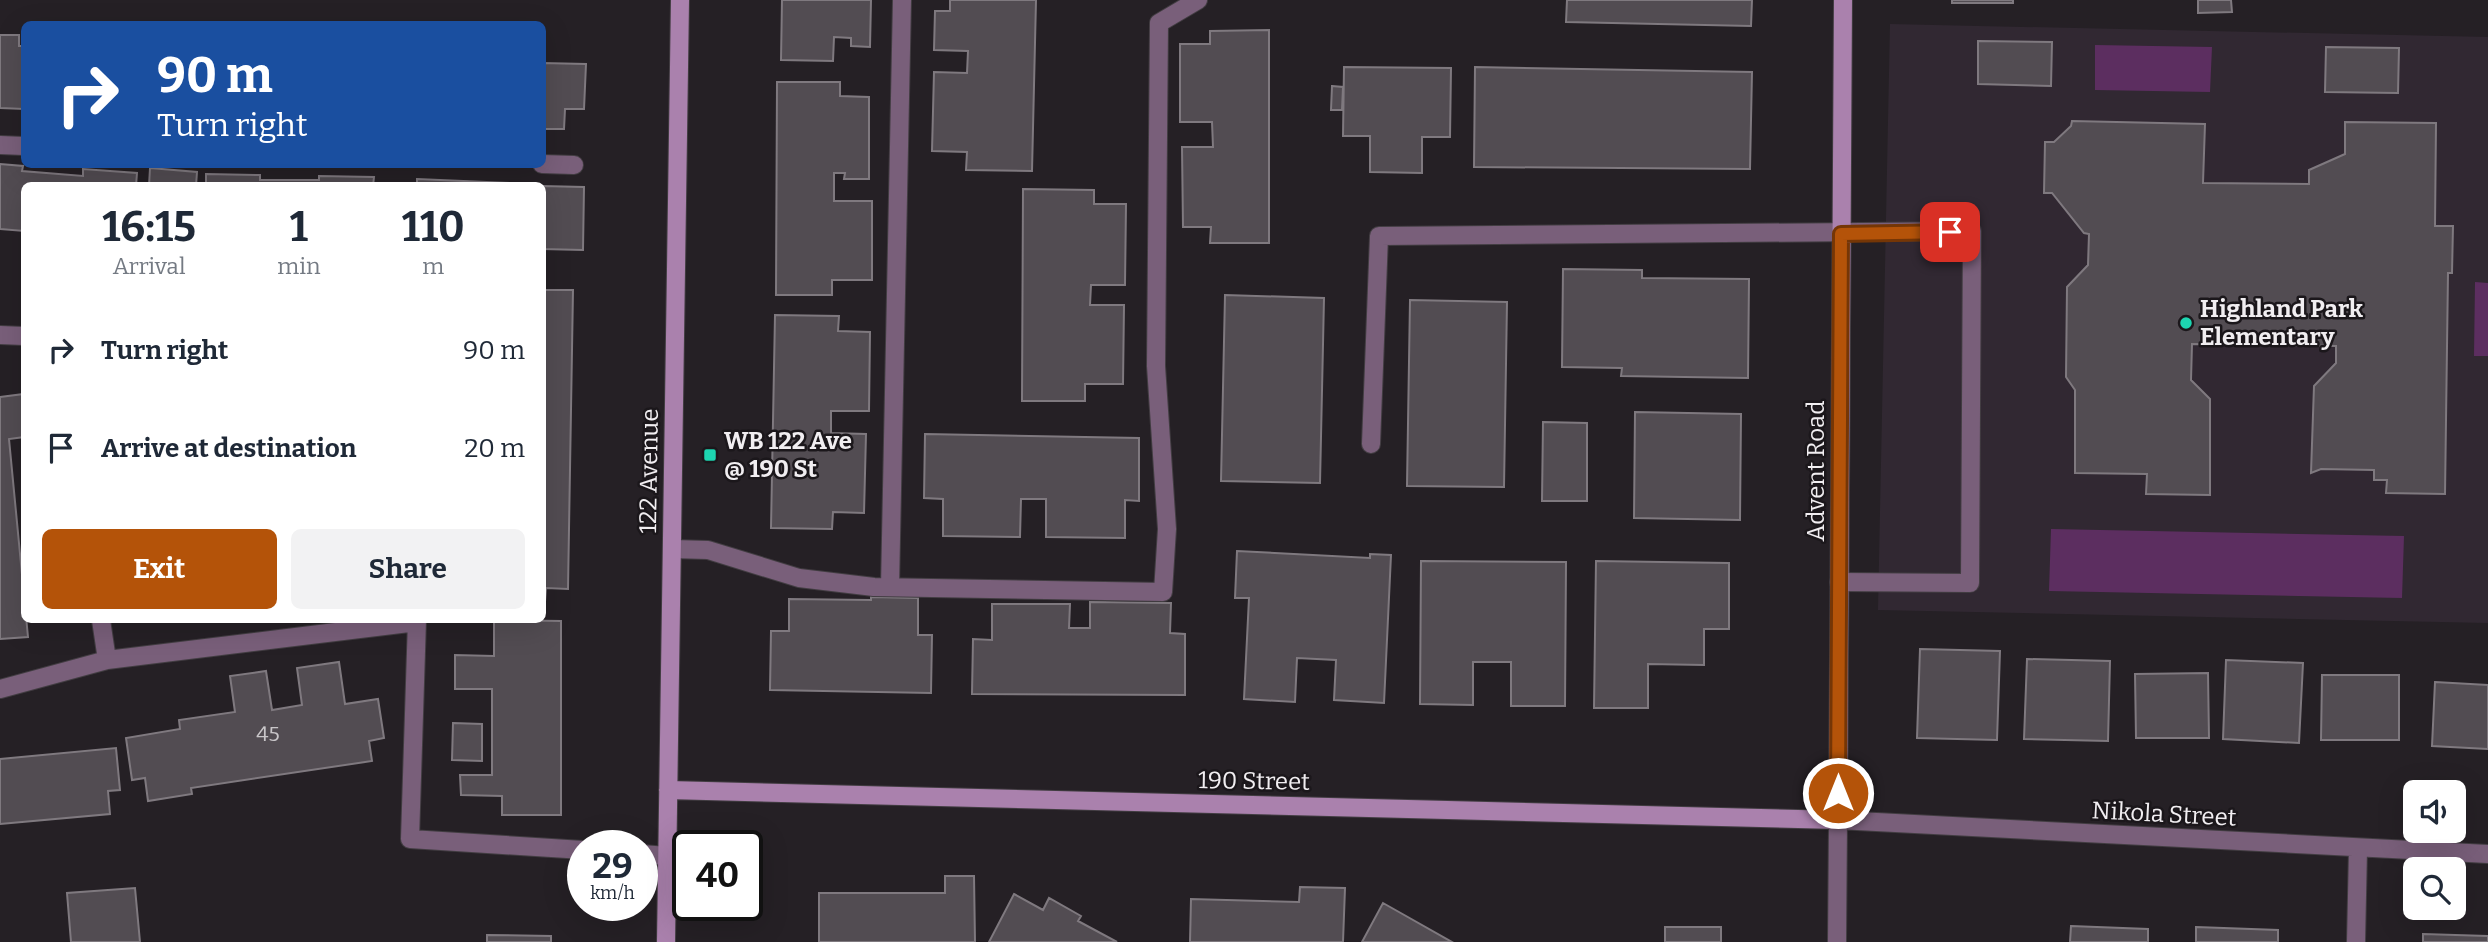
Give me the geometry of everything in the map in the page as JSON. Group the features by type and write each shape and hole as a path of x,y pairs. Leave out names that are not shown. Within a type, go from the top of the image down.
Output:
{"street":[{"name":"122 Avenue","path":"666,942 680,0"},
{"path":"890,587 902,0"},
{"path":"672,549 708,550 799,578 890,587 1163,592 1167,529 1156,366 1159,23 1198,0"},
{"name":"Advent Road","path":"1837,942 1843,0"},
{"path":"0,145 21,146"},
{"path":"546,164 573,165"},
{"path":"1371,444 1379,236 1972,232 1970,583 1839,582"},
{"path":"0,335 21,336"},
{"path":"101,623 107,660"},
{"path":"0,689 107,660 401,623"},
{"path":"417,623 410,839 567,849"},
{"name":"190 Street","path":"668,790 1838,820"},
{"name":"Nikola Street","path":"1838,820 2358,849 2488,853"},
{"path":"2356,942 2358,849"},
{"path":"658,855 667,856"}],"shaded area":[{"name":"Highland Park Elementary","path":"1890,24 2488,37 2488,623 1878,610"},
{"path":"2095,45 2212,47 2210,92 2095,90"},
{"path":"2475,282 2488,283 2488,356 2474,356"},
{"path":"2051,529 2404,536 2402,598 2049,591"}],"building":[{"path":"782,0 871,0 870,47 851,46 851,38 834,37 833,61 781,60"},
{"path":"950,0 1036,0 1032,171 966,170 967,152 932,151 934,72 967,73 968,51 934,50 935,11 950,11"},
{"path":"1567,0 1752,0 1751,26 1566,22"},
{"path":"1952,0 2013,0 2013,3 1952,3"},
{"path":"2198,0 2231,0 2232,12 2198,13"},
{"path":"1269,30 1269,243 1210,243 1211,227 1183,227 1182,147 1213,147 1212,122 1180,122 1180,44 1210,44 1210,31"},
{"path":"0,35 19,35 21,109 0,108"},
{"path":"1978,41 2052,42 2051,86 1978,84"},
{"path":"2326,47 2399,48 2398,93 2325,92"},
{"path":"546,63 586,64 584,109 565,109 564,129 546,129"},
{"path":"1344,67 1451,68 1450,137 1422,137 1422,173 1370,172 1370,136 1343,136"},
{"path":"1475,67 1752,72 1750,169 1474,167"},
{"path":"777,82 840,82 840,96 869,97 869,179 844,179 845,173 834,173 834,201 872,201 872,280 832,280 832,295 776,295"},
{"path":"1332,86 1343,87 1342,110 1331,110"},
{"path":"2072,121 2205,124 2203,183 2309,184 2309,170 2345,154 2345,122 2436,123 2435,226 2453,226 2452,273 2448,273 2445,494 2386,493 2387,480 2374,480 2374,470 2321,469 2311,473 2314,386 2336,363 2336,346 2192,344 2191,380 2210,399 2210,495 2146,494 2147,474 2075,473 2075,390 2066,377 2067,287 2088,265 2089,234 2084,233 2052,193 2044,193 2045,142 2054,142 2071,126"},
{"path":"0,164 21,166 22,171 83,176 83,169 137,173 136,182 21,182 21,231 0,229"},
{"path":"150,168 197,172 196,182 149,182"},
{"path":"206,174 260,175 260,180 319,180 319,176 374,177 373,182 206,182"},
{"path":"417,179 485,182 417,182"},
{"path":"546,186 584,187 583,250 546,249"},
{"path":"1023,189 1094,190 1094,204 1126,204 1125,285 1091,285 1090,305 1124,305 1123,384 1085,384 1085,401 1022,401"},
{"path":"1563,269 1642,270 1642,278 1749,279 1748,378 1621,376 1622,368 1562,367"},
{"path":"546,290 573,290 568,589 546,588"},
{"path":"1225,295 1324,298 1320,483 1221,481"},
{"path":"1410,300 1507,302 1504,487 1407,486"},
{"path":"775,315 839,316 838,331 870,332 869,411 831,411 831,433 866,434 864,513 833,512 832,529 771,528"},
{"path":"21,394 21,437 9,439 21,564 21,623 27,623 28,637 0,639 0,397"},
{"path":"1635,412 1741,414 1740,520 1634,518"},
{"path":"1543,422 1587,423 1587,501 1542,501"},
{"path":"925,434 1139,438 1139,501 1125,500 1125,538 1046,537 1046,499 1021,499 1020,537 943,536 943,499 924,498"},
{"path":"1237,551 1370,558 1370,554 1391,555 1384,703 1334,700 1336,660 1297,658 1295,702 1244,699 1249,598 1235,598"},
{"path":"1421,561 1566,562 1565,706 1511,706 1511,662 1473,662 1473,705 1420,704"},
{"path":"1596,561 1729,563 1729,629 1704,629 1704,665 1648,664 1648,708 1594,708"},
{"path":"871,597 918,598 918,635 932,635 931,693 770,690 771,631 789,631 789,599 871,600"},
{"path":"1090,602 1171,603 1170,633 1185,634 1185,695 972,694 973,639 992,640 992,604 1070,604 1069,628 1090,628"},
{"path":"561,621 561,815 502,815 502,796 461,795 460,775 492,775 492,689 455,689 455,655 494,656 494,623"},
{"path":"1920,649 2000,651 1997,740 1917,738"},
{"path":"2027,659 2110,661 2108,741 2024,739"},
{"path":"2226,660 2303,663 2299,743 2223,739"},
{"path":"339,662 345,704 378,699 384,738 369,741 372,761 191,788 192,794 148,801 145,778 132,780 126,738 180,729 179,720 235,712 230,676 266,671 272,710 302,705 297,668"},
{"path":"2208,673 2209,738 2136,738 2135,674"},
{"path":"2322,675 2399,675 2399,740 2321,740"},
{"path":"2435,682 2488,685 2488,749 2432,746"},
{"path":"453,723 482,724 482,761 452,760"},
{"path":"116,748 120,790 108,791 110,814 0,824 0,759"},
{"path":"945,876 974,876 975,942 819,942 819,893 945,893"},
{"path":"1300,887 1345,888 1343,942 1190,942 1191,899 1299,902"},
{"path":"135,888 140,942 71,942 67,893"},
{"path":"1014,894 1043,910 1049,898 1081,916 1078,921 1117,942 989,942"},
{"path":"1383,903 1452,942 1362,942"},
{"path":"2071,926 2148,929 2148,942 2070,942"},
{"path":"1665,927 1721,927 1721,942 1665,942"},
{"path":"2196,927 2278,930 2278,942 2196,942"},
{"path":"2423,934 2488,936 2488,942 2423,942"},
{"path":"487,935 551,936 551,942 487,942"}],"place":[{"name":"Highland Park Elementary","path":"2186,323"},
{"name":"WB 122 Ave @ 190 St","path":"710,455"}],"route":[{"path":"1838,793 1841,234 1950,232"}]}
